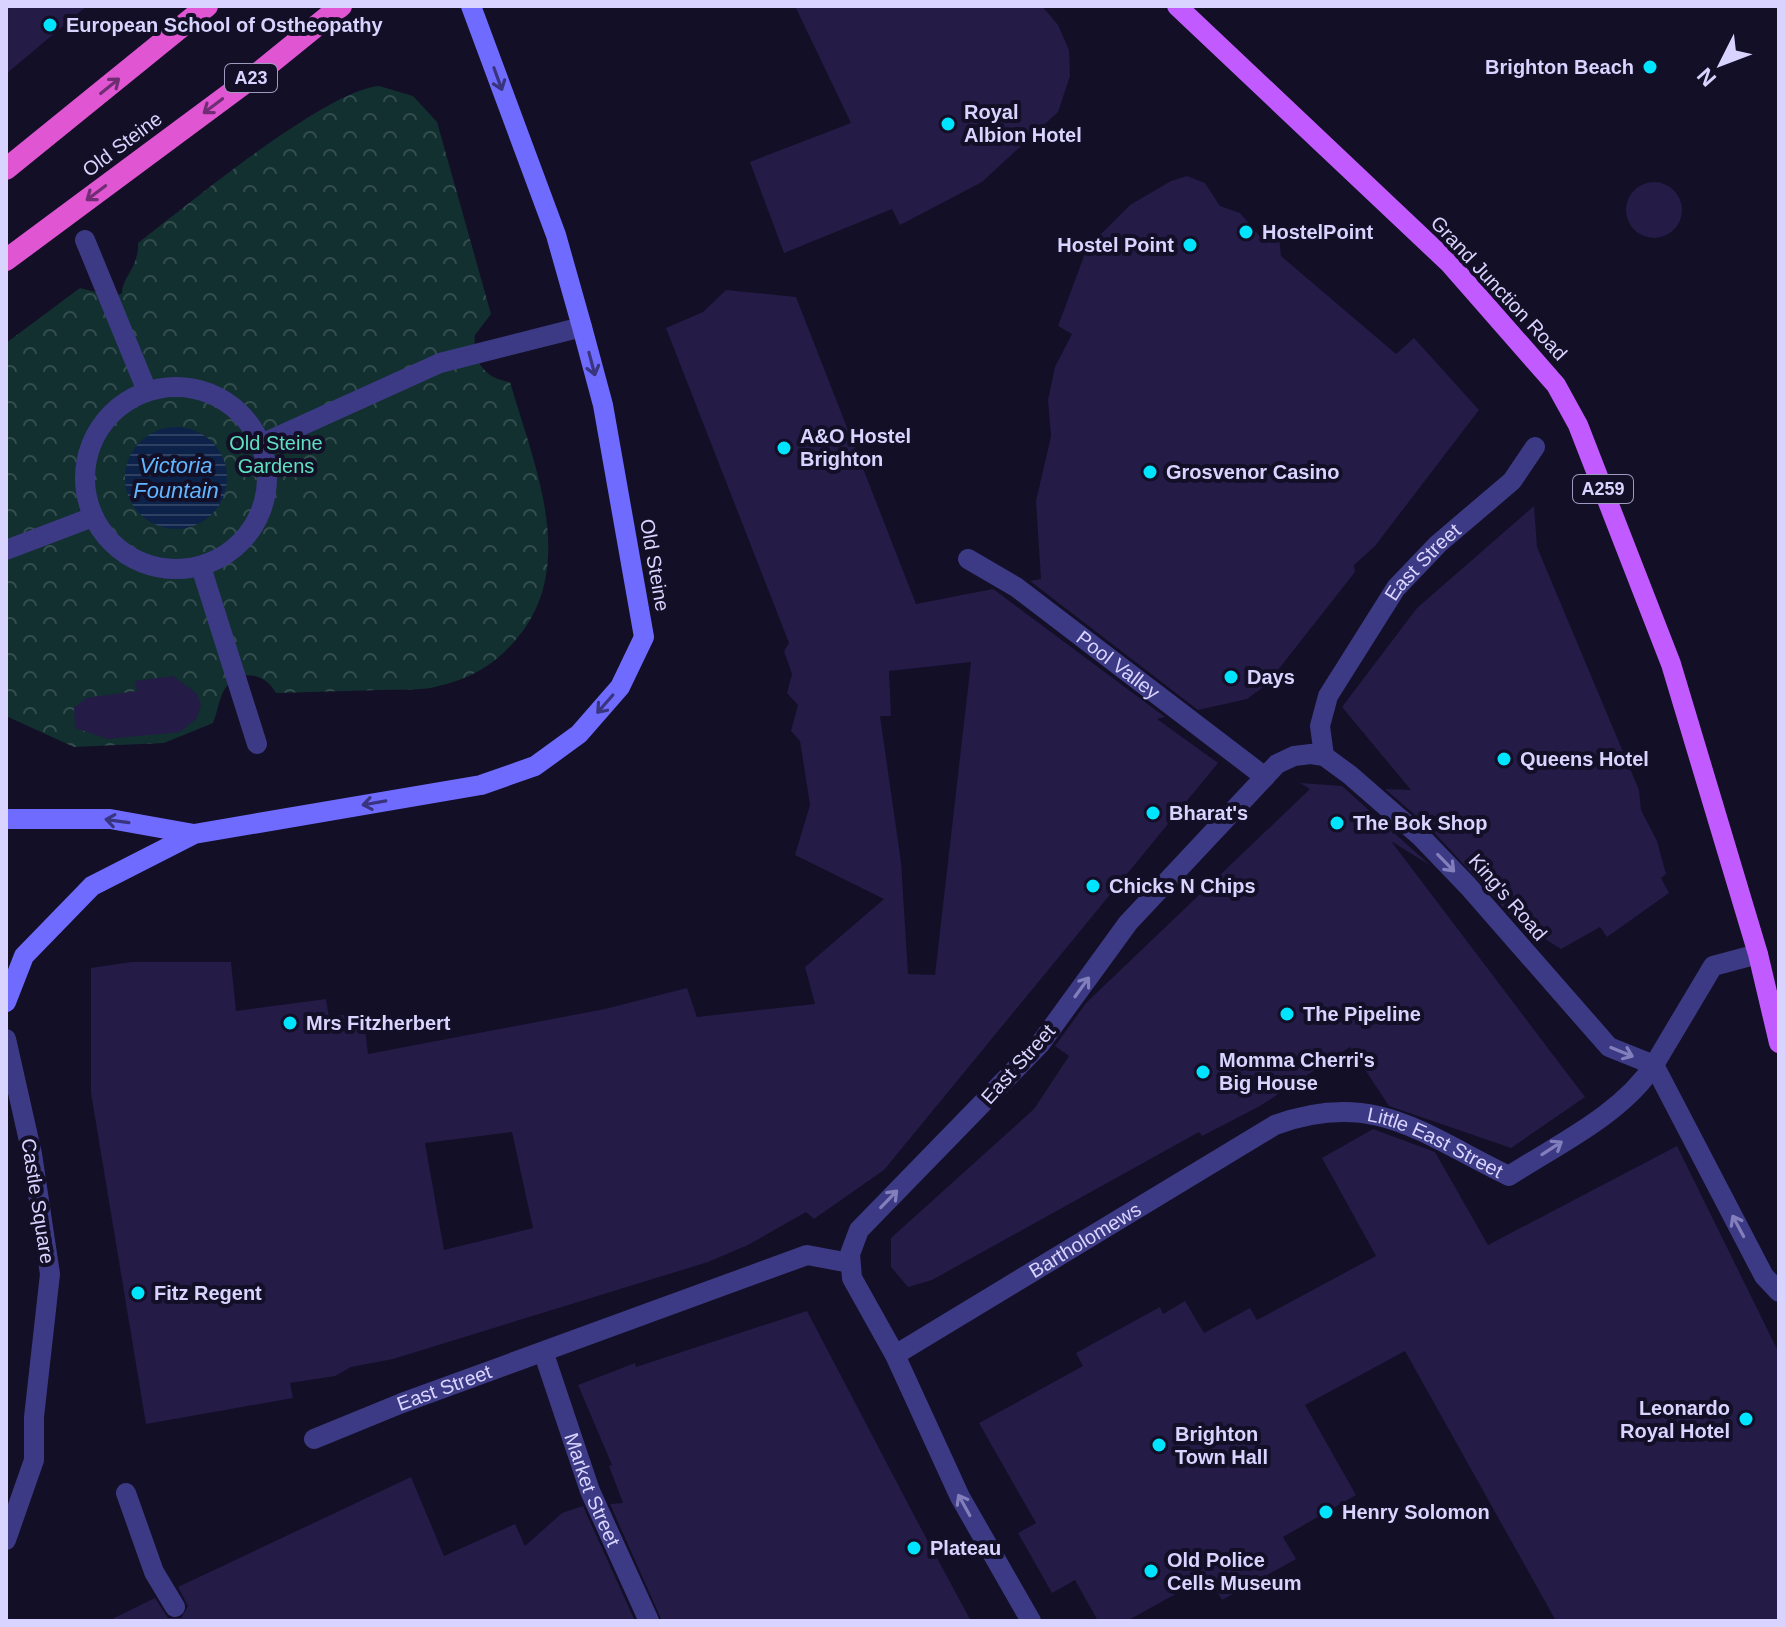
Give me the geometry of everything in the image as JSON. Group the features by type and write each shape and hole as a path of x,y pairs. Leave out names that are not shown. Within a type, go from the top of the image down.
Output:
{"highway":[{"path":"6,169 207,6"},
{"name":"Old Steine","path":"6,260 262,70 341,6"}],"main road":[{"name":"Old Steine","path":"6,819 110,819 194,834 481,785 535,766 579,734 620,687 644,637 603,405 556,235 471,6"},
{"name":"Grand Junction Road","path":"1177,6 1449,263 1556,385 1578,425 1671,664 1758,954"},
{"path":"6,1002 24,956 92,886 194,834"},
{"name":"A259","path":"1758,954 1779,1043"}],"street":[{"path":"85,240 147,391"},
{"path":"261,444 440,363 582,327"},
{"path":"193,388 222,399 245,418 261,444 268,475 257,520 239,545 201,567 161,568 137,561 107,538 93,517 85,490 90,448 112,413 147,391 193,388"},
{"name":"East Street","path":"314,1439 402,1403 544,1354 807,1255 850,1263 859,1230 1040,1044 1128,923 1277,764 1294,756 1324,756 1320,726 1328,696 1396,588 1438,544 1512,481 1535,447"},
{"path":"6,550 93,517"},
{"name":"Pool Valley","path":"968,559 1016,587 1265,777"},
{"path":"201,567 257,744"},
{"name":"King's Road","path":"1324,756 1430,847 1609,1047 1654,1065"},
{"path":"1758,954 1713,966 1654,1065 1764,1276 1779,1292"},
{"name":"Castle Square","path":"6,1039 32,1154 50,1274 34,1417 34,1460 6,1540"},
{"name":"Little East Street","path":"1275,1125 1304,1115 1362,1110 1388,1117 1509,1176 1639,1088 1654,1065"},
{"name":"Bartholomews","path":"895,1355 1275,1125"},
{"path":"850,1263 852,1278 895,1355 960,1497 1031,1621"},
{"name":"Market Street","path":"544,1354 590,1491 649,1621"},
{"path":"126,1493 154,1572 175,1607"}],"green space":[{"name":"Old Steine Gardens","path":"379,86 413,96 437,122 491,314 475,335 478,360 493,377 510,382 530,447 546,516 548,550 545,583 533,614 513,643 496,659 458,681 422,689 276,693 266,681 246,675 233,680 224,690 213,723 164,743 74,747 6,716 6,343 80,288 115,297 122,293 136,259 138,243 292,128 325,107"}],"water":[{"name":"Victoria Fountain","path":"176,427 196,431 212,442 223,458 227,478 223,498 212,514 196,525 176,529 156,525 140,514 129,498 125,478 129,458 140,442 156,431"}],"building":[{"path":"6,6 87,6 6,74"},
{"name":"Royal Albion Hotel","path":"795,6 1042,6 1058,25 1069,50 1070,76 1058,112 982,182 900,225 892,209 784,253 750,162 851,123"},
{"name":"Grosvenor Casino","path":"1187,176 1205,183 1220,206 1240,213 1262,239 1279,237 1281,256 1396,354 1414,338 1479,410 1375,546 1354,565 1355,572 1266,685 1247,699 1198,710 1030,581 1041,579 1036,501 1051,436 1048,400 1055,367 1072,334 1058,326 1087,248 1130,205 1171,181"},
{"path":"1654,182 1674,190 1682,210 1674,230 1654,238 1634,230 1626,210 1634,190"},
{"path":"726,290 796,297 916,604 993,589 1165,717 1157,719 1218,763 884,1170 814,1219 806,1212 748,1245 708,1262 393,1359 351,1367 335,1376 290,1383 293,1398 146,1424 91,1093 91,968 131,962 231,962 236,1011 326,999 329,1017 363,1012 368,1054 605,1009 687,988 697,1017 815,1004 805,967 884,899 795,855 810,805 800,741 791,731 798,705 787,693 792,674 784,651 789,643 666,328 703,312","holes":["971,662 935,975 908,974 901,862 880,716 891,716 889,671","512,1132 533,1228 444,1250 425,1143"]},
{"name":"Queens Hotel","path":"1534,506 1537,547 1639,790 1641,810 1657,841 1666,874 1661,878 1669,893 1607,937 1600,927 1561,949 1514,919 1430,828 1385,789 1411,790 1342,707 1417,608"},
{"path":"173,676 196,693 201,704 197,718 180,732 108,739 75,728 74,708 86,698 137,691 135,681"},
{"path":"1300,783 1342,786 1431,866 1391,841 1585,1097 1511,1148 1389,1106 1350,1047 1260,1106 1202,1136 1199,1132 932,1280 908,1287 891,1267 891,1238 1034,1109 1069,1056 1055,1046 1086,1003 1310,789"},
{"path":"1373,1129 1435,1152 1488,1245 1677,1146 1779,1353 1779,1621 1556,1621 1405,1351 1305,1405 1356,1495 1283,1537 1296,1559 1222,1600 1208,1576 1127,1621 1098,1621 1075,1580 1052,1593 1018,1533 1036,1523 979,1423 1083,1366 1076,1353 1160,1307 1163,1314 1185,1301 1204,1333 1250,1308 1257,1320 1376,1256 1322,1158"},
{"path":"807,1311 971,1621 662,1621 610,1504 623,1503 609,1466 612,1465 578,1385 635,1363 636,1367"},
{"path":"411,1477 444,1556 515,1524 525,1546 562,1513 583,1506 635,1621 108,1621 155,1598 168,1618 181,1618 188,1606 178,1587"}],"place":[{"name":"European School of Ostheopathy","path":"50,25"},
{"name":"Brighton Beach","path":"1650,67"},
{"name":"Royal Albion Hotel","path":"948,124"},
{"name":"HostelPoint","path":"1246,232"},
{"name":"Hostel Point","path":"1190,245"},
{"name":"A&O Hostel Brighton","path":"784,448"},
{"name":"Grosvenor Casino","path":"1150,472"},
{"name":"Days","path":"1231,677"},
{"name":"Queens Hotel","path":"1504,759"},
{"name":"Bharat's","path":"1153,813"},
{"name":"The Bok Shop","path":"1337,823"},
{"name":"Chicks N Chips","path":"1093,886"},
{"name":"The Pipeline","path":"1287,1014"},
{"name":"Mrs Fitzherbert","path":"290,1023"},
{"name":"Momma Cherri's Big House","path":"1203,1072"},
{"name":"Fitz Regent","path":"138,1293"},
{"name":"Leonardo Royal Hotel","path":"1746,1419"},
{"name":"Brighton Town Hall","path":"1159,1445"},
{"name":"Henry Solomon","path":"1326,1512"},
{"name":"Plateau","path":"914,1548"},
{"name":"Old Police Cells Museum","path":"1151,1571"}]}
